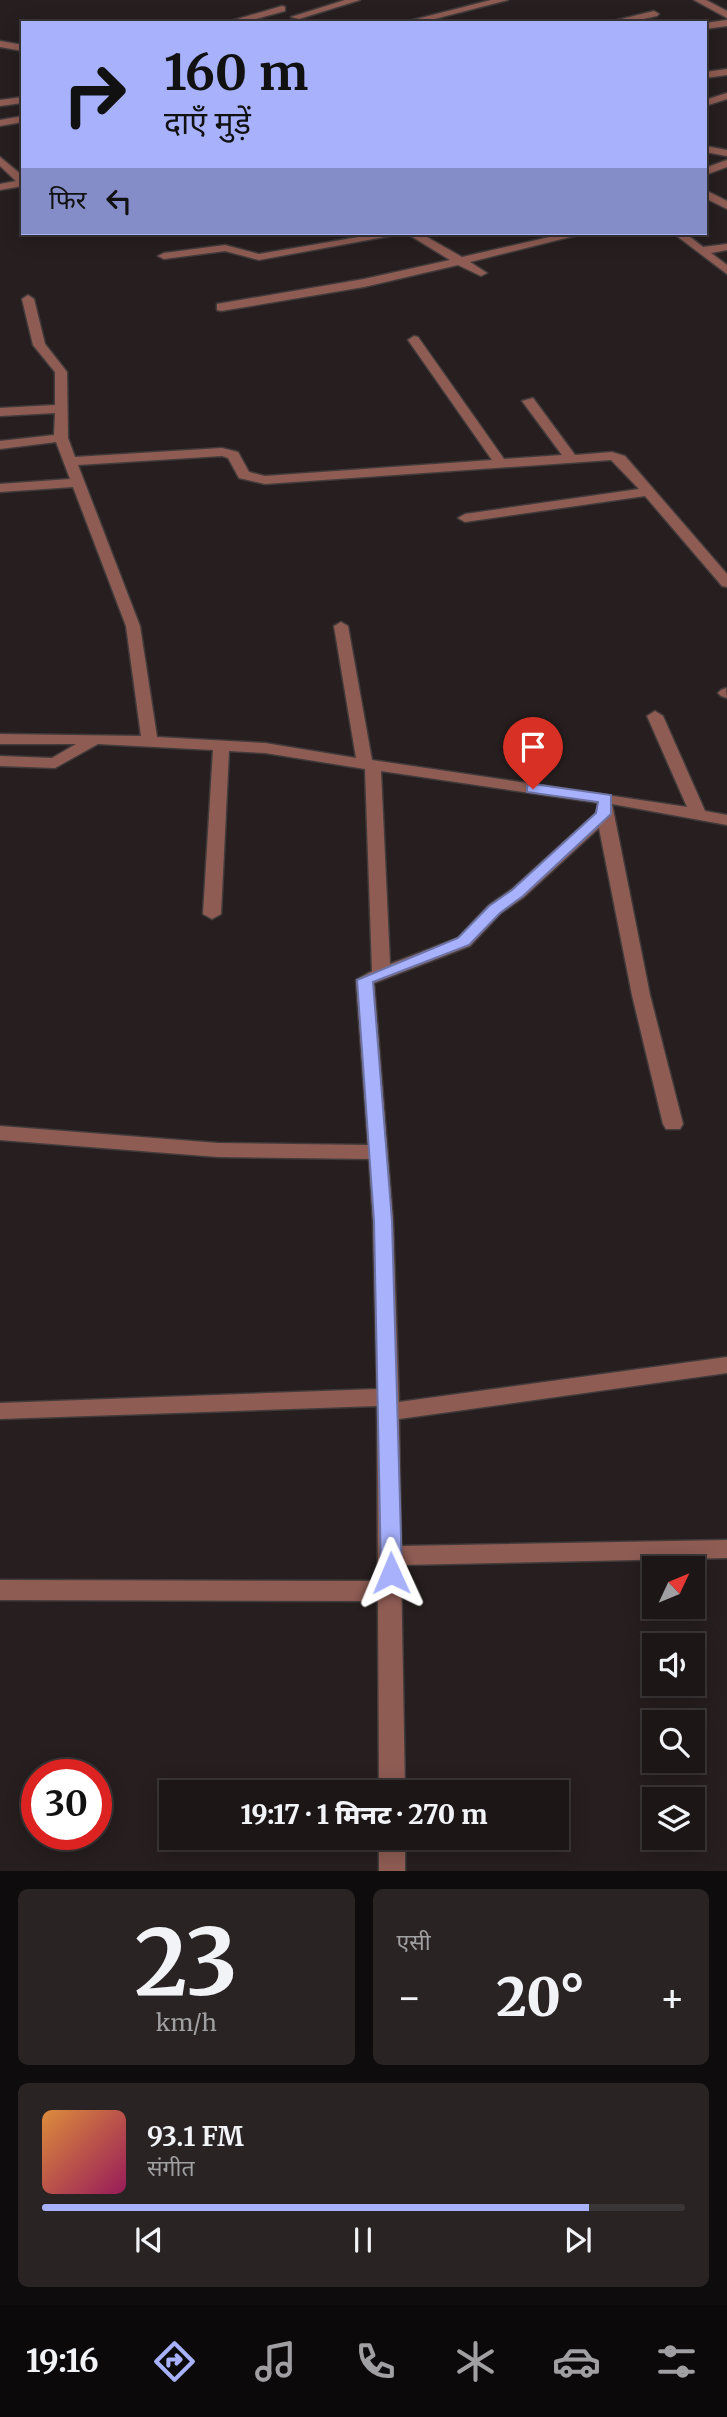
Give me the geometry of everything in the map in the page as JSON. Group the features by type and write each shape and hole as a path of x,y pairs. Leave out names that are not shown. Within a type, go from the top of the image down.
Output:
{"street":[{"path":"264,0 303,21"},
{"path":"296,17 355,0"},
{"path":"414,21 503,0"},
{"path":"699,0 727,15"},
{"path":"237,21 282,9"},
{"path":"620,21 654,14"},
{"path":"707,26 727,23"},
{"path":"2,45 21,48"},
{"path":"707,75 727,72"},
{"path":"707,102 727,96"},
{"path":"0,103 21,100"},
{"path":"0,123 21,119"},
{"path":"707,149 727,153"},
{"path":"0,160 21,181"},
{"path":"707,172 727,163"},
{"path":"0,187 21,183"},
{"path":"707,194 727,206"},
{"path":"164,256 231,248 252,256 265,256 389,235"},
{"path":"415,235 481,273"},
{"path":"221,307 342,287 572,235"},
{"path":"681,235 727,271"},
{"path":"701,251 727,247"},
{"path":"28,299 39,345 61,372 61,438 133,626 150,741"},
{"path":"414,340 501,464"},
{"path":"528,401 571,458"},
{"path":"0,412 61,409"},
{"path":"0,445 61,438"},
{"path":"70,461 222,452 233,455 244,475 265,480 571,458 617,458 721,566 727,583"},
{"path":"0,488 78,483"},
{"path":"465,518 648,492"},
{"path":"341,626 369,764 381,972"},
{"path":"655,716 698,814"},
{"path":"0,739 95,739 265,748 605,806 698,814 727,820"},
{"path":"0,761 55,763 95,739"},
{"path":"212,914 221,746"},
{"path":"392,1780 388,1404 378,1152 365,980 464,942 495,909 518,893 605,806"},
{"path":"605,806 641,995 673,1124"},
{"path":"0,1133 218,1150 378,1152"},
{"path":"0,1411 388,1404 727,1365"},
{"path":"391,1556 727,1549"},
{"path":"0,1590 391,1591"},
{"path":"392,1850 392,1871"}],"route":[{"path":"391,1573 383,1221 365,980 374,974 433,956 464,942 495,909 518,893 604,814 606,799 533,789"}]}
